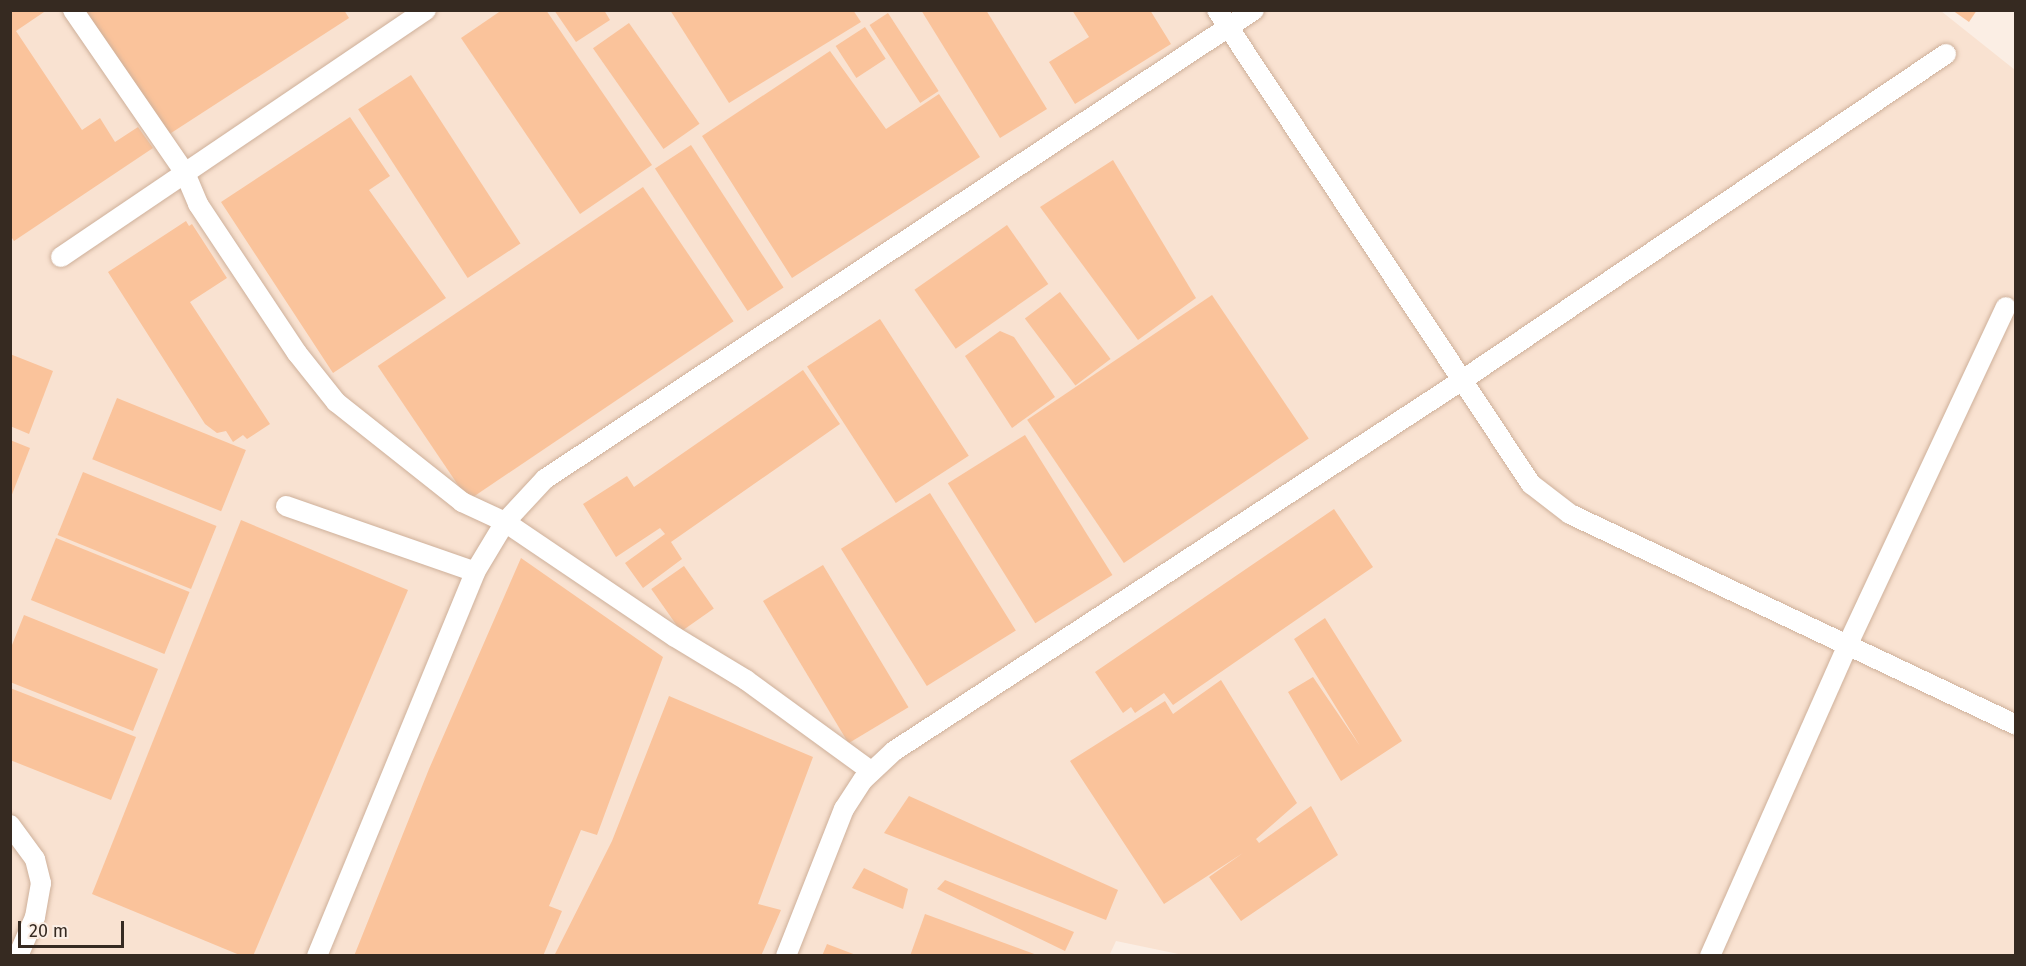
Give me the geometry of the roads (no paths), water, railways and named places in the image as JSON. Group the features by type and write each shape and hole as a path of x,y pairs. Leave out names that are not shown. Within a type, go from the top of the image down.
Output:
{"lane":[{"path":"73,10 185,173 198,204 297,353 336,402 462,502 505,522 675,637 746,680 871,771"},
{"path":"61,257 426,10"},
{"path":"1217,10 1531,484 1570,514 2016,725"},
{"path":"317,956 475,572 505,522 545,479 1254,10"},
{"path":"786,956 844,809 871,771 894,751 1461,381 1946,54"},
{"path":"1710,956 1848,644 2006,307"},
{"path":"286,506 475,572"},
{"path":"10,825 35,859 41,883 35,917 18,956"}]}
